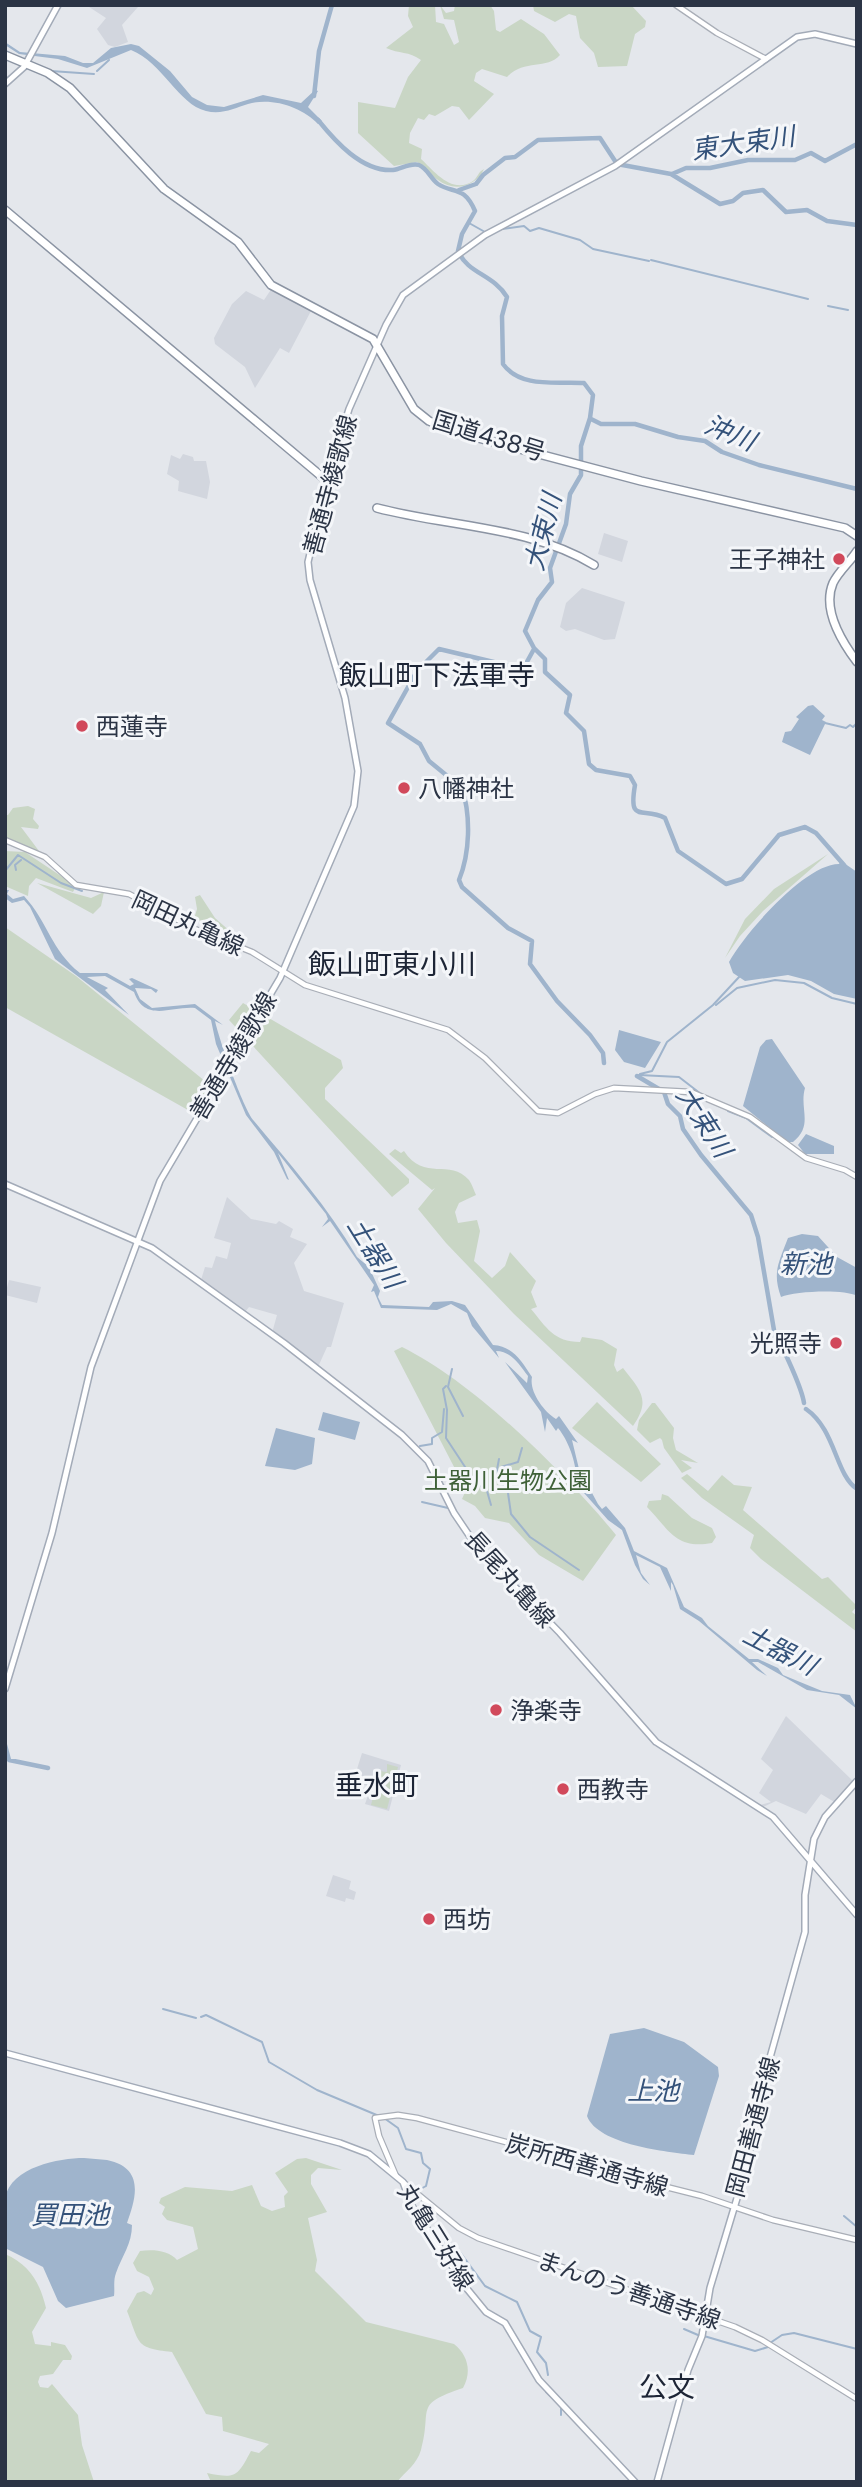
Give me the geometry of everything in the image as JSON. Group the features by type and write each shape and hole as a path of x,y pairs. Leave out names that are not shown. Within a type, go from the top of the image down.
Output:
{"highway":[{"name":"国道438号","path":"5,55 29,57 69,88 164,189 238,242 271,285 369,336 377,345 408,402 429,421 452,431 650,483 845,528 857,536"},
{"path":"5,212 327,483"},
{"path":"377,508 559,547 594,565"},
{"path":"857,551 835,580 831,595 838,634 857,662"}],"main road":[{"path":"5,84 29,57 58,5"},
{"path":"676,5 717,33 766,59"},
{"name":"善通寺綾歌線","path":"5,1689 52,1533 91,1367 137,1241 167,1166 282,973 347,825 358,786 345,698 308,572 327,483 349,409 377,345 403,295 459,253 497,228 618,164 797,37 807,34 857,44"},
{"name":"岡田丸亀線","path":"5,840 45,857 76,885 129,894 195,929 252,952 282,973 317,989 448,1030 485,1058 526,1102 543,1112 558,1113 595,1094 614,1088 691,1092 744,1114 806,1158 845,1170 857,1177"},
{"name":"長尾丸亀線","path":"5,1184 152,1248 294,1350 413,1444 431,1467 454,1513 479,1550 560,1633 656,1742 763,1809 810,1858 857,1915"},
{"name":"岡田善通寺線","path":"657,2482 688,2370 702,2336 732,2207 747,2165 764,2079 805,1932 810,1858 819,1826 857,1781"},
{"name":"丸亀三好線","path":"5,2053 353,2146 374,2158 403,2182 412,2206 468,2290 486,2312 505,2323 540,2380 635,2482"},
{"name":"炭所西善通寺線","path":"396,2176 379,2136 375,2119 402,2115 857,2240"},
{"name":"まんのう善通寺線","path":"403,2182 451,2222 478,2238 706,2315 762,2340 857,2399"}],"shaded area":[{"path":"86,5 137,5 122,25 128,42 115,47 108,45 97,29 106,18"},
{"path":"272,288 312,309 289,353 280,348 255,388 245,367 215,344 214,338 232,304 246,291 264,300"},
{"path":"183,454 193,457 194,461 206,461 210,482 207,499 178,491 179,481 167,474 171,455 180,459"},
{"path":"604,533 628,541 622,562 598,554"},
{"path":"582,588 625,602 615,639 604,640 575,629 566,631 560,627 566,603"},
{"path":"227,1197 251,1219 276,1224 279,1221 293,1229 290,1237 307,1244 294,1263 304,1291 344,1303 331,1347 327,1347 318,1367 272,1333 277,1315 249,1307 245,1312 201,1280 205,1267 212,1268 216,1256 227,1259 231,1243 214,1238"},
{"path":"9,1280 41,1287 37,1303 5,1295"},
{"path":"786,1716 853,1781 836,1803 821,1794 806,1814 776,1801 763,1807 760,1805 771,1802 759,1793 773,1770 761,1759"},
{"path":"362,1753 401,1765 389,1811 365,1804 371,1787 353,1782"},
{"path":"333,1875 351,1881 349,1889 356,1892 354,1900 346,1898 345,1902 326,1896"}],"green space":[{"path":"409,5 435,5 436,22 444,24 454,45 459,42 454,20 444,19 440,5 446,13 454,11 455,5 490,5 494,11 496,30 500,32 521,19 544,34 560,55 555,60 520,68 507,77 482,69 476,73 474,81 494,94 469,120 459,107 452,106 435,116 429,114 424,120 418,118 410,133 409,143 422,149 421,159 444,180 465,185 484,169 476,180 464,186 445,184 417,162 394,166 358,133 358,102 395,108 408,77 421,60 386,48 413,27 408,16"},
{"path":"533,5 631,5 646,21 645,27 635,34 627,66 598,67 594,53 580,38 576,16 569,14 555,22 534,11"},
{"path":"28,806 35,809 33,819 39,826 38,829 21,827 39,851 5,839 5,815 13,808"},
{"path":"5,851 25,852 76,886 73,892 36,878 29,886 28,896 5,886"},
{"path":"828,854 763,911 740,936 725,958 745,919 774,889"},
{"path":"37,883 91,898 104,892 101,906 93,914"},
{"path":"200,895 215,918 232,933 228,940 205,931 205,922 194,919 197,909 195,897"},
{"path":"5,927 76,976 211,1086 195,1114 5,1007"},
{"path":"243,1003 341,1060 343,1068 325,1088 325,1099 409,1179 409,1183 392,1197 229,1020"},
{"path":"395,1149 401,1153 404,1151 420,1166 454,1171 469,1180 476,1195 459,1203 455,1212 458,1223 477,1220 480,1231 474,1261 492,1278 505,1266 510,1252 536,1281 531,1292 537,1307 531,1309 551,1332 571,1341 580,1342 582,1337 602,1340 617,1349 614,1365 617,1372 623,1368 642,1396 642,1409 633,1426 514,1314 446,1243 418,1209 435,1188 432,1190 389,1154"},
{"name":"土器川生物公園","path":"402,1347 459,1383 517,1431 571,1484 616,1535 583,1581 539,1555 509,1523 485,1518 475,1506 462,1499 466,1490 394,1351"},
{"path":"597,1402 661,1464 641,1482 572,1428"},
{"path":"652,1403 655,1403 674,1428 676,1450 698,1463 681,1460 692,1468 682,1473 660,1438 650,1443 637,1430 639,1420"},
{"path":"687,1474 708,1491 722,1475 734,1485 752,1487 743,1510 822,1579 828,1577 857,1606 852,1612 857,1616 857,1632 761,1559 750,1548 754,1535 702,1498 681,1478"},
{"path":"662,1494 668,1496 692,1518 712,1528 716,1537 712,1543 689,1543 667,1529 647,1507 649,1501 661,1500"},
{"path":"387,1764 398,1767 387,1809 371,1805 380,1771 387,1772"},
{"path":"306,2158 342,2170 318,2168 311,2175 311,2184 327,2212 308,2218 317,2260 315,2271 366,2322 454,2344 463,2353 467,2364 466,2382 463,2388 430,2404 419,2455 397,2482 211,2482 207,2473 224,2476 235,2474 251,2451 259,2453 269,2444 223,2431 222,2417 206,2414 172,2352 151,2349 140,2342 127,2311 137,2293 144,2291 151,2295 154,2289 149,2277 137,2271 133,2263 140,2251 160,2251 177,2260 198,2249 193,2227 167,2220 162,2214 165,2207 159,2203 161,2198 185,2187 232,2191 252,2185 261,2206 272,2211 285,2207 284,2196 288,2192 275,2173 297,2159"},
{"path":"5,2254 27,2269 44,2299 46,2308 32,2332 35,2344 51,2346 51,2342 65,2345 72,2356 71,2360 63,2360 53,2374 40,2376 38,2382 40,2387 48,2388 52,2384 78,2415 82,2445 94,2482 5,2482"}],"water":[{"path":"5,42 20,52 65,56 83,63 93,63 111,48 131,44 139,46 170,71 192,97 207,105 224,107 263,95 301,103 315,90 318,91 308,107 322,121 318,124 295,108 267,102 248,104 223,112 206,111 187,100 152,64 131,50 87,68 58,59 19,54 5,45"},
{"path":"813,705 825,716 822,720 826,722 810,755 782,742 785,732 791,731 799,719 796,717"},
{"path":"841,861 857,872 857,999 834,994 811,981 788,975 745,981 733,973 729,962 737,949 777,902 810,875"},
{"path":"5,890 9,890 7,894 13,899 24,896 62,955 80,973 107,973 130,986 134,984 129,979 132,978 158,990 156,993 151,989 135,988 140,999 152,1008 195,1004 223,1025 215,1021 249,1114 321,1203 357,1257 369,1267 380,1291 378,1297 382,1305 429,1307 433,1302 452,1301 465,1305 493,1345 506,1348 516,1356 532,1377 535,1394 542,1406 556,1419 559,1416 578,1443 572,1440 579,1469 598,1504 602,1509 606,1506 625,1528 634,1551 667,1568 684,1607 702,1618 749,1659 758,1659 778,1668 783,1675 822,1691 850,1695 857,1709 839,1695 807,1690 758,1662 752,1662 767,1676 757,1670 699,1621 680,1609 673,1585 671,1582 671,1591 660,1567 636,1555 641,1573 650,1585 643,1579 622,1530 608,1520 576,1484 576,1470 569,1447 562,1433 558,1428 556,1431 547,1418 545,1432 541,1412 505,1362 527,1383 528,1376 514,1359 506,1353 496,1351 499,1358 472,1326 467,1313 451,1304 437,1310 381,1308 374,1291 371,1292 374,1285 330,1221 322,1227 328,1219 326,1214 278,1153 289,1180 287,1179 274,1152 246,1115 216,1044 211,1020 195,1008 152,1010 139,1002 134,992 105,976 87,977 108,988 105,990 129,1015 55,959 30,907 24,900 12,903 5,898"},
{"path":"619,1030 661,1042 645,1068 624,1062 615,1050"},
{"path":"772,1039 805,1088 803,1129 793,1142 787,1142 743,1106 760,1047 766,1040"},
{"path":"806,1134 834,1146 834,1154 805,1154 798,1145"},
{"name":"新池","path":"802,1234 818,1236 837,1257 857,1268 857,1296 842,1292 820,1292 781,1297 777,1281 779,1261 788,1238"},
{"path":"323,1412 360,1422 355,1440 318,1430"},
{"path":"276,1428 315,1438 312,1464 295,1470 265,1466"},
{"name":"上池","path":"644,2028 684,2042 718,2067 719,2076 694,2155 652,2149 619,2140 594,2126 587,2116 610,2034"},
{"name":"買田池","path":"84,2158 119,2164 132,2177 135,2194 127,2223 132,2225 132,2232 115,2276 114,2296 66,2308 58,2301 43,2267 5,2248 4,2204 9,2187 26,2172 50,2162"}],"waterway":[{"path":"314,96 319,51 332,5"},
{"path":"97,71 109,60"},
{"path":"51,71 94,74"},
{"name":"大束川","path":"318,120 341,146 360,161 393,170 419,165 438,184 467,197 475,211 462,234 458,251 468,265 495,283 507,297 502,316 503,364 511,372 530,380 584,383 593,395 590,418 581,446 581,475 570,494 566,524 550,568 552,582 538,600 525,631 534,648 545,659 545,672 570,695 566,713 584,731 589,764 596,770 630,776 635,785 633,797 636,810 665,818 678,851 726,884 742,879 779,835 805,827 816,833 844,865"},
{"path":"459,190 476,184 505,158 515,157 538,140 600,138 617,164 671,174 720,204 733,201 743,193 763,190 786,212 807,210 827,221 857,225"},
{"name":"東大束川","path":"672,174 686,168 710,168 748,160 795,160 811,153 825,161 857,144"},
{"path":"469,223 485,232"},
{"path":"502,229 524,226 530,231 539,228 580,240 593,249 649,261"},
{"path":"651,260 808,299"},
{"path":"828,306 848,310"},
{"name":"沖川","path":"591,419 601,424 635,424 678,437 705,441 722,452 759,465 857,489"},
{"name":"大束川","path":"534,649 523,669 439,649 417,671 388,723 420,744 429,761 462,788 467,810 468,834 459,880 462,887 508,928 532,941 530,964 557,1001 590,1035 603,1053 604,1063"},
{"path":"825,723 846,728 857,723"},
{"path":"5,871 18,855 61,883 82,891"},
{"path":"16,870 15,865 21,860"},
{"path":"640,1074 652,1071 667,1042 713,1005 740,976"},
{"path":"716,1005 737,988 775,980 804,983 832,998 857,1004"},
{"path":"639,1075 679,1077 701,1094"},
{"name":"大束川","path":"637,1076 664,1092 668,1104 680,1116 683,1129 701,1155 751,1215 758,1237 775,1336 792,1368 804,1403"},
{"path":"728,1111 746,1118 772,1137"},
{"path":"452,1369 448,1387 463,1416"},
{"path":"446,1386 443,1389 447,1410 446,1438 473,1479 487,1491 491,1505"},
{"path":"420,1446 432,1444 432,1438 442,1432 444,1409"},
{"name":"大束川","path":"806,1409 824,1428 844,1473 857,1489"},
{"path":"501,1467 518,1462 522,1448"},
{"path":"499,1459 496,1475 508,1493 511,1514 530,1537 579,1570"},
{"path":"422,1502 448,1508"},
{"path":"5,1745 9,1760 48,1768"},
{"path":"163,2009 196,2018"},
{"path":"201,2017 206,2015 262,2042 269,2062 317,2090 379,2116"},
{"path":"384,2118 398,2128 406,2149 421,2153 423,2163 430,2169 426,2186 410,2195"},
{"path":"407,2200 427,2233"},
{"path":"844,2216 857,2227"},
{"path":"436,2237 451,2244"},
{"path":"460,2252 485,2286 517,2302 530,2331 541,2337 537,2352 546,2363 548,2375"},
{"path":"684,2329 698,2335"},
{"path":"770,2343 782,2335 794,2333 857,2349"},
{"path":"704,2336 755,2351 768,2347"},
{"path":"546,2392 561,2406 561,2415"}],"place":[{"name":"王子神社","path":"839,559"},
{"name":"西蓮寺","path":"82,726"},
{"name":"八幡神社","path":"404,788"},
{"name":"光照寺","path":"836,1343"},
{"name":"浄楽寺","path":"496,1710"},
{"name":"西教寺","path":"563,1789"},
{"name":"西坊","path":"429,1919"}],"district":[{"name":"飯山町下法軍寺","path":"437,675"},
{"name":"飯山町東小川","path":"392,964"},
{"name":"垂水町","path":"377,1785"},
{"name":"公文","path":"667,2387"}],"water label":[{"name":"土器川","path":"375,1253"},
{"name":"土器川","path":"780,1650"}]}
